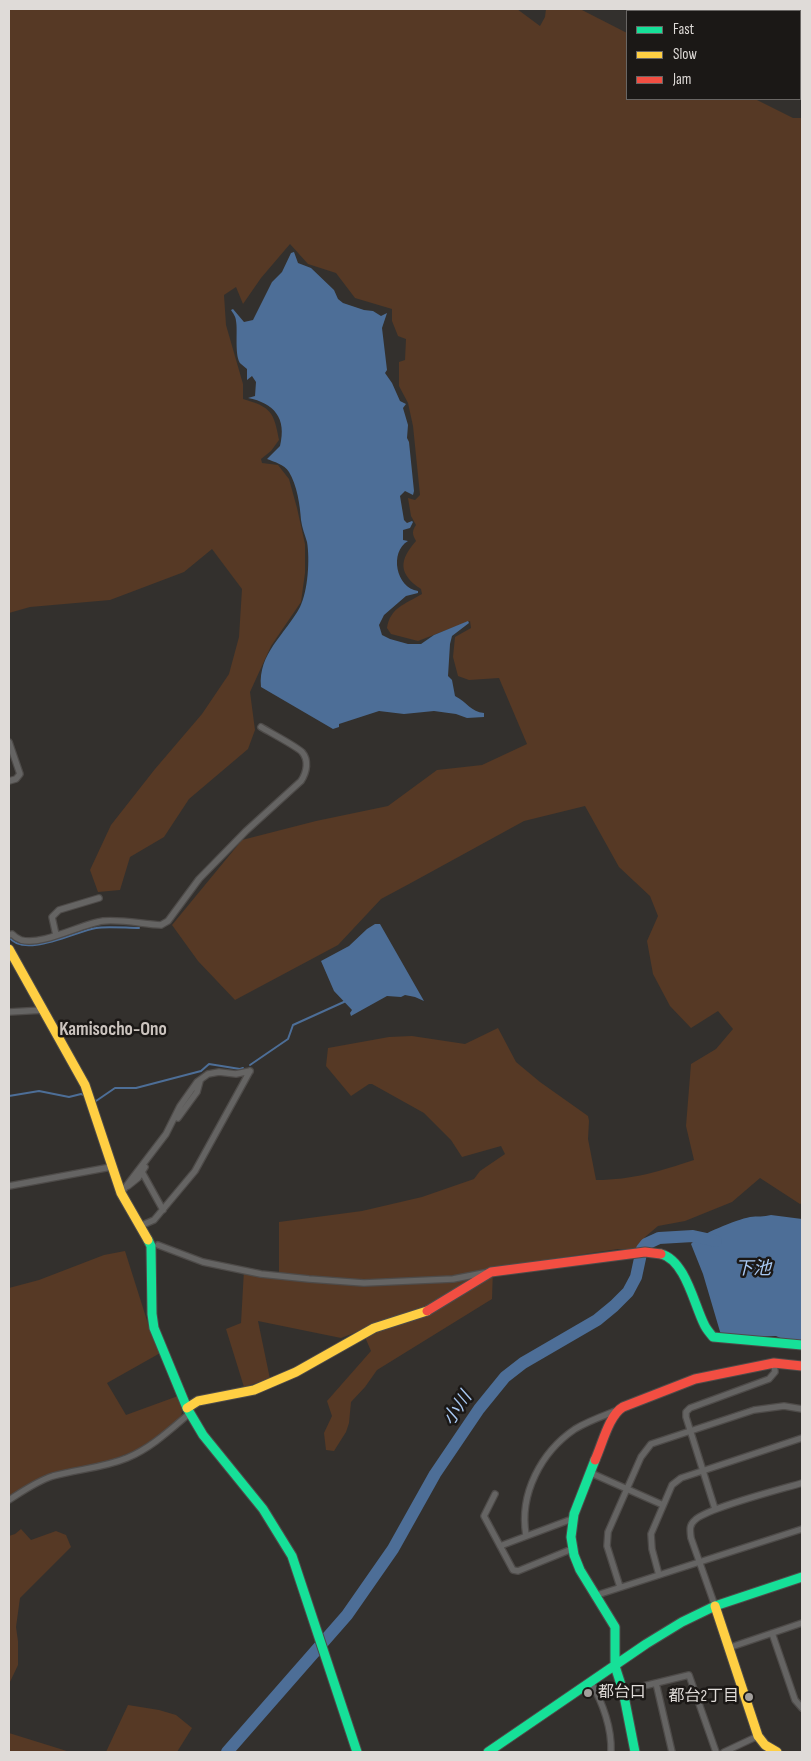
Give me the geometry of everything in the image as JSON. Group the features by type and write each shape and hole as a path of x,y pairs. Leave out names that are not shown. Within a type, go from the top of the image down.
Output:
{"street":[{"path":"9,935 12,934 22,940 44,939 99,922 161,925 168,921 199,879 246,831 305,776 307,766 301,751 260,727"},
{"path":"9,742 20,774 16,779 9,781"},
{"path":"56,935 52,917 59,910 99,898"},
{"path":"9,949 85,1085 92,1102 111,1168 151,1246 154,1328 188,1411 203,1435 263,1508 292,1556 357,1752"},
{"path":"9,1012 44,1010"},
{"path":"123,1190 166,1134 180,1106 200,1079 208,1074 219,1072 236,1074 250,1071 199,1164 154,1220 140,1226"},
{"path":"123,1190 134,1183 167,1137 196,1092 200,1079"},
{"path":"9,1186 111,1168"},
{"path":"142,1172 162,1210"},
{"path":"158,1245 203,1262 261,1274 364,1283 454,1279 486,1272 636,1253 662,1254 669,1256 680,1271 705,1327 713,1337 802,1345"},
{"path":"9,1500 52,1477 110,1464 130,1456 162,1437 198,1401 254,1390 296,1372 374,1328 432,1309 491,1272"},
{"path":"526,1535 524,1523 527,1498 532,1480 556,1445 586,1422 695,1379 774,1363 802,1366"},
{"path":"716,1509 702,1471 686,1412 690,1408 770,1379 775,1372 774,1363"},
{"path":"620,1587 607,1546 608,1532 641,1457 651,1444 754,1410 784,1406 802,1408"},
{"path":"618,1410 612,1419 572,1519 570,1537 572,1549 580,1570 615,1627 615,1666 623,1691 635,1752"},
{"path":"659,1575 651,1534 672,1485 681,1478 802,1440"},
{"path":"591,1473 663,1505"},
{"path":"777,1752 765,1745 758,1736 691,1538 690,1526 697,1517 716,1509 802,1483"},
{"path":"495,1494 484,1516 513,1570 518,1571 572,1549"},
{"path":"500,1546 572,1519"},
{"path":"597,1596 802,1529"},
{"path":"488,1752 646,1644 682,1622 715,1606 802,1577"},
{"path":"728,1648 802,1623"},
{"path":"772,1633 795,1700 802,1708"},
{"path":"623,1691 689,1675 716,1752"},
{"path":"590,1682 604,1711 609,1728 611,1752"},
{"path":"656,1683 672,1752"},
{"path":"724,1752 758,1736"}],"shaded area":[{"path":"9,9 517,9 540,26 545,17 546,9 580,9 626,32 626,100 757,100 793,118 802,118 802,1203 800,1204 760,1178 732,1202 685,1221 658,1226 645,1237 638,1249 618,1249 493,1268 492,1299 377,1370 351,1402 346,1432 334,1451 326,1450 324,1433 332,1416 327,1401 371,1351 362,1330 341,1338 258,1321 270,1379 244,1387 226,1329 241,1323 244,1270 279,1276 279,1222 362,1211 422,1197 474,1179 480,1171 505,1154 501,1146 462,1157 451,1140 424,1113 372,1084 351,1096 326,1066 328,1048 389,1037 412,1036 465,1044 498,1028 516,1062 540,1082 588,1116 588,1139 596,1180 609,1180 646,1174 694,1160 686,1126 691,1064 716,1049 733,1029 718,1011 691,1028 670,1006 653,974 647,941 658,916 650,896 619,867 585,806 524,821 381,899 338,945 235,1000 198,961 172,925 242,840 316,821 388,806 437,770 482,765 527,744 499,678 469,680 458,676 453,657 455,637 471,628 470,621 418,641 391,634 387,628 391,616 399,607 422,594 421,589 408,578 404,566 406,554 416,541 413,533 416,525 411,516 408,498 415,500 420,495 413,426 408,403 399,386 399,362 405,360 406,339 398,336 392,321 392,309 355,298 336,273 308,264 290,244 261,278 243,304 236,287 224,295 226,325 243,384 243,399 260,405 270,412 277,431 279,440 271,451 261,459 262,463 278,465 289,479 297,508 305,544 305,573 301,602 271,646 250,692 255,730 248,749 189,799 164,837 130,857 120,890 98,892 90,870 111,825 202,714 229,674 239,637 242,589 212,549 184,572 110,600 30,607 9,613"},
{"path":"125,1251 150,1330 162,1352 107,1383 126,1415 178,1396 182,1411 181,1418 137,1450 101,1464 70,1470 9,1497 9,1288 39,1280 104,1255"},
{"path":"21,1529 31,1540 56,1531 66,1535 71,1547 20,1598 16,1627 18,1665 9,1684 9,1536"},
{"path":"128,1705 176,1715 192,1728 177,1752 106,1752"},
{"path":"9,1733 70,1752 9,1752"}],"water":[{"path":"294,252 298,263 311,268 334,290 338,299 343,303 373,311 381,316 387,313 382,328 387,370 385,373 400,401 406,404 403,408 408,425 407,438 414,491 413,495 405,491 400,496 404,520 407,523 413,522 410,528 403,530 403,540 408,541 398,553 397,561 400,577 404,583 418,591 418,593 406,596 384,615 379,625 382,635 408,644 421,644 434,635 468,621 469,623 452,636 448,676 452,680 455,696 472,709 484,713 484,717 467,718 456,714 434,711 404,714 379,711 339,724 339,727 333,729 261,687 261,675 268,654 294,617 303,600 308,575 308,549 301,523 298,495 292,477 284,467 267,459 280,446 282,427 280,420 271,408 257,400 248,398 255,396 256,382 252,376 247,380 247,369 239,361 237,325 231,310 233,309 244,322 253,320 272,282 282,272 291,253"},
{"path":"375,924 380,924 424,1001 405,995 401,997 387,996 351,1016 352,1010 334,991 321,961 349,946"},
{"name":"下池","path":"771,1215 802,1219 802,1343 787,1341 776,1336 729,1337 721,1335 703,1274 691,1244 710,1232 736,1221 750,1217"}],"waterway":[{"path":"9,937 16,943 38,945 96,928 139,928"},
{"path":"250,1065 288,1039 293,1025 346,1001"},
{"path":"93,1099 96,1101 115,1088 136,1088 201,1071 209,1064 243,1068"},
{"path":"9,1096 39,1091 69,1097 84,1095"},
{"name":"小川","path":"227,1752 347,1615 393,1549 435,1474 479,1409 505,1377 523,1363 597,1320 614,1306 628,1292 636,1277 642,1249 646,1244 659,1238 693,1236 716,1241"}],"traffic: fast":[{"path":"148,1240 151,1246 154,1328 187,1408 203,1435 263,1509 292,1556 357,1752"},
{"path":"661,1254 669,1258 683,1274 705,1326 713,1337 802,1345"},
{"path":"595,1460 574,1514 571,1537 574,1555 580,1570 615,1627 615,1666 623,1691 635,1752"},
{"path":"488,1752 646,1644 682,1622 715,1606 802,1577"}],"traffic: slow":[{"path":"9,949 85,1085 121,1193 148,1240"},
{"path":"187,1408 198,1401 254,1390 296,1372 374,1328 427,1311"},
{"path":"715,1606 758,1736 765,1745 777,1752"}],"traffic: jam":[{"path":"427,1311 491,1272 645,1252 661,1254"},
{"path":"595,1460 610,1423 623,1407 695,1379 774,1363 802,1366"}],"place":[{"name":"都台口","path":"588,1693"},
{"name":"都台2丁目","path":"749,1697"}],"district":[{"name":"Kamisocho-Ono","path":"113,1030"}]}
